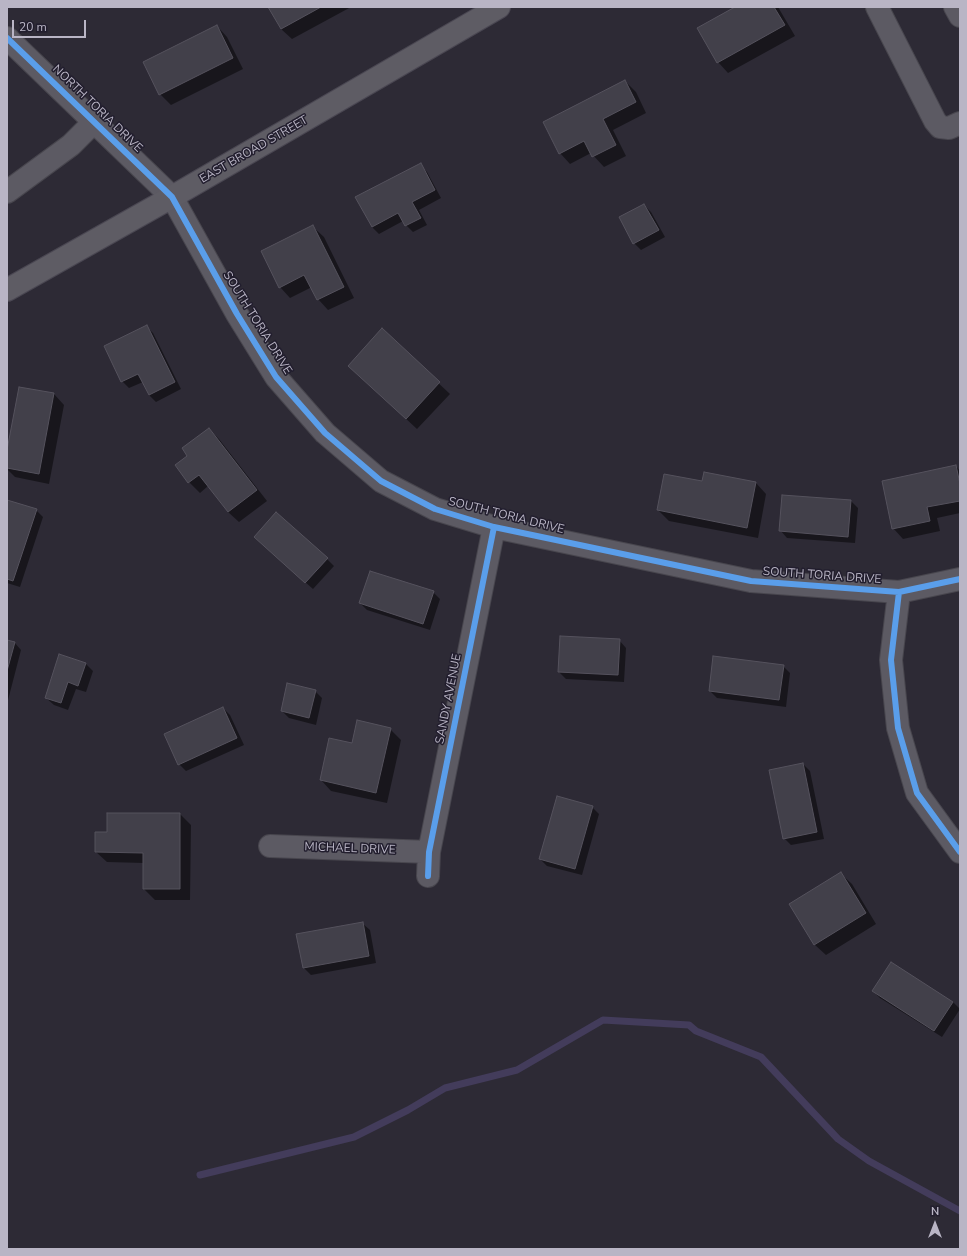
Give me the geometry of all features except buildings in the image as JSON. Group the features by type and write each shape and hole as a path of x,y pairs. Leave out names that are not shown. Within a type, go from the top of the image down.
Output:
{"main road":[{"name":"EAST BROAD STREET","path":"7,290 172,197 499,7"}],"street":[{"path":"877,7 935,121 940,127 949,128 960,122"},
{"path":"955,7 960,16"},
{"name":"NORTH TORIA DRIVE","path":"7,38 172,197"},
{"path":"7,192 72,145 94,122"},
{"name":"SOUTH TORIA DRIVE","path":"172,197 237,314 276,377 325,433 381,481 435,509 494,527 751,581 899,592 960,579"},
{"name":"SANDY AVENUE","path":"428,876 429,852 494,527"},
{"path":"899,592 891,660 898,728 917,793 960,852"},
{"name":"MICHAEL DRIVE","path":"270,846 429,852"}],"waterway":[{"path":"200,1175 354,1137 408,1110 445,1088 517,1070 603,1020 689,1025 696,1031 761,1057 838,1139 869,1161 960,1211"}],"cycle path":[{"path":"7,38 172,197 237,314 276,377 325,433 381,481 435,509 494,527 751,581 899,592 960,579"},
{"path":"428,876 429,852 494,527"},
{"path":"899,592 891,660 898,728 917,793 960,852"}]}
